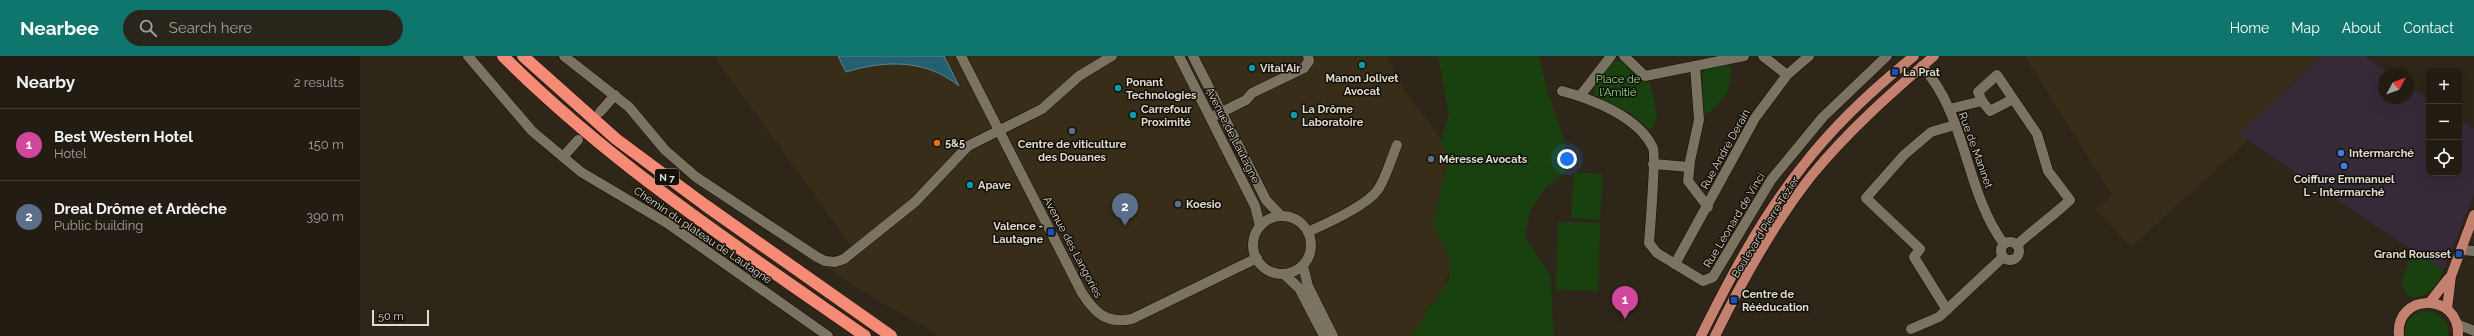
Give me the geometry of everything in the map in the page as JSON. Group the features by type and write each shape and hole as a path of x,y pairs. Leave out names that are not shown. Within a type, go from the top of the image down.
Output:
{"highway":[{"name":"N 7","path":"503,56 566,115 637,172 865,336"},
{"name":"N 7","path":"523,56 616,139 689,194 891,336"}],"main road":[{"name":"Boulevard Pierre Tézier","path":"1701,336 1751,242 1802,167 1844,119 1914,56"},
{"name":"Boulevard Pierre Tézier","path":"1714,336 1768,240 1812,176 1855,128 1934,56"},
{"path":"2447,309 2451,276 2474,215"},
{"path":"2430,302 2451,276"},
{"path":"2399,336 2399,325 2405,313 2416,305 2430,302 2447,309 2457,324 2458,336"}],"street":[{"name":"Chemin du plateau de Lautagne","path":"468,56 532,131 581,172 667,223 828,336"},
{"path":"564,56 629,106 665,150 696,177 791,241 825,261 835,262 844,259 871,239 915,202 968,146 1042,109 1079,76 1112,56"},
{"name":"Avenue des Langories","path":"961,56 1082,293 1091,307 1103,317 1118,322 1138,317 1257,258"},
{"name":"Avenue de Lautagne","path":"1179,56 1255,206 1260,226"},
{"name":"Avenue de Lautagne","path":"1193,56 1266,200 1281,216"},
{"path":"1210,118 1246,100 1252,92 1304,68 1308,61 1308,56"},
{"path":"1580,96 1611,56"},
{"path":"1624,56 1645,76 1744,56"},
{"path":"1763,56 1787,75"},
{"name":"Rue André Derain","path":"1675,264 1708,207 1719,182 1755,118 1787,75 1810,56"},
{"name":"Rue Léonard de Vinci","path":"1562,91 1580,96 1621,114 1642,133 1654,149 1649,243 1657,253 1704,281 1713,277 1771,180 1823,117 1887,56"},
{"path":"1695,66 1699,120 1689,167 1688,181 1708,207"},
{"name":"Rue de Maninet","path":"1922,66 1949,109 1973,182 2004,244"},
{"path":"2013,99 1990,111 1982,101 1978,92 1997,75 2037,134 2048,171 2070,200 2047,222 2038,225 2017,245"},
{"path":"600,112 615,95"},
{"path":"1949,109 1982,101"},
{"path":"1947,310 1914,257 1920,249 1866,198 1904,156 1931,132 1955,125"},
{"path":"563,157 578,140"},
{"path":"1308,232 1361,204 1374,194 1383,180 1397,145"},
{"path":"1653,164 1689,167"},
{"path":"1324,336 1300,288 1284,274 1268,271 1257,258 1253,245 1260,226 1273,218 1281,216 1294,219 1308,232 1311,250 1303,266 1308,286 1333,336"},
{"path":"2010,242 2017,245 2019,252 2016,258 2010,260 2003,257 2001,251 2004,244 2010,242"},
{"path":"2461,250 2474,251"},
{"path":"1912,329 1939,317 2003,257"},
{"path":"1284,274 1303,266"},
{"path":"2457,324 2474,331"}],"shaded area":[{"path":"714,56 1387,56 1406,93 1441,139 1447,164 1433,226 1445,246 1451,265 1445,288 1425,312 1419,329 1410,336 941,336 864,292 825,266 844,263 858,255"},
{"path":"2025,56 2321,56 2239,134 2248,140 2131,247 2096,209 2112,195"},
{"path":"2321,56 2364,56 2382,68 2378,68 2378,104 2414,104 2414,89 2426,97 2426,176 2462,176 2462,121 2474,129 2474,194 2443,271 2239,134"}],"green space":[{"path":"1438,56 1539,56 1547,90 1565,142 1568,169 1538,198 1530,214 1525,237 1550,275 1554,336 1410,336 1418,327 1426,311 1444,289 1450,273 1448,256 1442,241 1433,226 1447,164 1441,139 1449,115"},
{"name":"Place de l'Amitié","path":"1614,61 1623,62 1643,81 1650,83 1657,116 1651,130 1628,112 1594,95 1594,84"},
{"path":"1729,64 1731,80 1726,94 1710,112 1703,116 1702,73 1706,68"},
{"path":"1574,172 1603,174 1600,220 1571,218"},
{"path":"1558,222 1600,223 1598,291 1556,290"},
{"path":"2412,249 2443,271 2436,285 2430,291 2417,297 2410,296 2405,292 2402,283"},
{"path":"2430,311 2439,315 2445,321 2448,336 2405,336 2406,326 2409,319 2420,312"}],"water":[{"path":"838,56 944,56 959,86 946,77 933,71 905,64 875,65 846,72"}],"place":[{"name":"Manon Jolivet Avocat","path":"1362,65"},
{"name":"Vital'Air","path":"1252,68"},
{"name":"La Prat","path":"1895,72"},
{"name":"Ponant Technologies","path":"1118,88"},
{"name":"Carrefour Proximité","path":"1133,115"},
{"name":"La Drôme Laboratoire","path":"1294,115"},
{"name":"Centre de viticulture des Douanes","path":"1072,131"},
{"name":"5&5","path":"937,143"},
{"name":"Intermarché","path":"2341,153"},
{"name":"Méresse Avocats","path":"1431,159"},
{"name":"Coiffure Emmanuel L - Intermarché","path":"2344,166"},
{"name":"Apave","path":"970,185"},
{"name":"Koesio","path":"1178,204"},
{"name":"Dreal Drôme et Ardèche","path":"1125,226"},
{"name":"Valence - Lautagne","path":"1051,232"},
{"name":"Grand Rousset","path":"2459,254"},
{"name":"Centre de Rééducation","path":"1734,300"},
{"name":"Best Western Hotel","path":"1625,319"}]}
